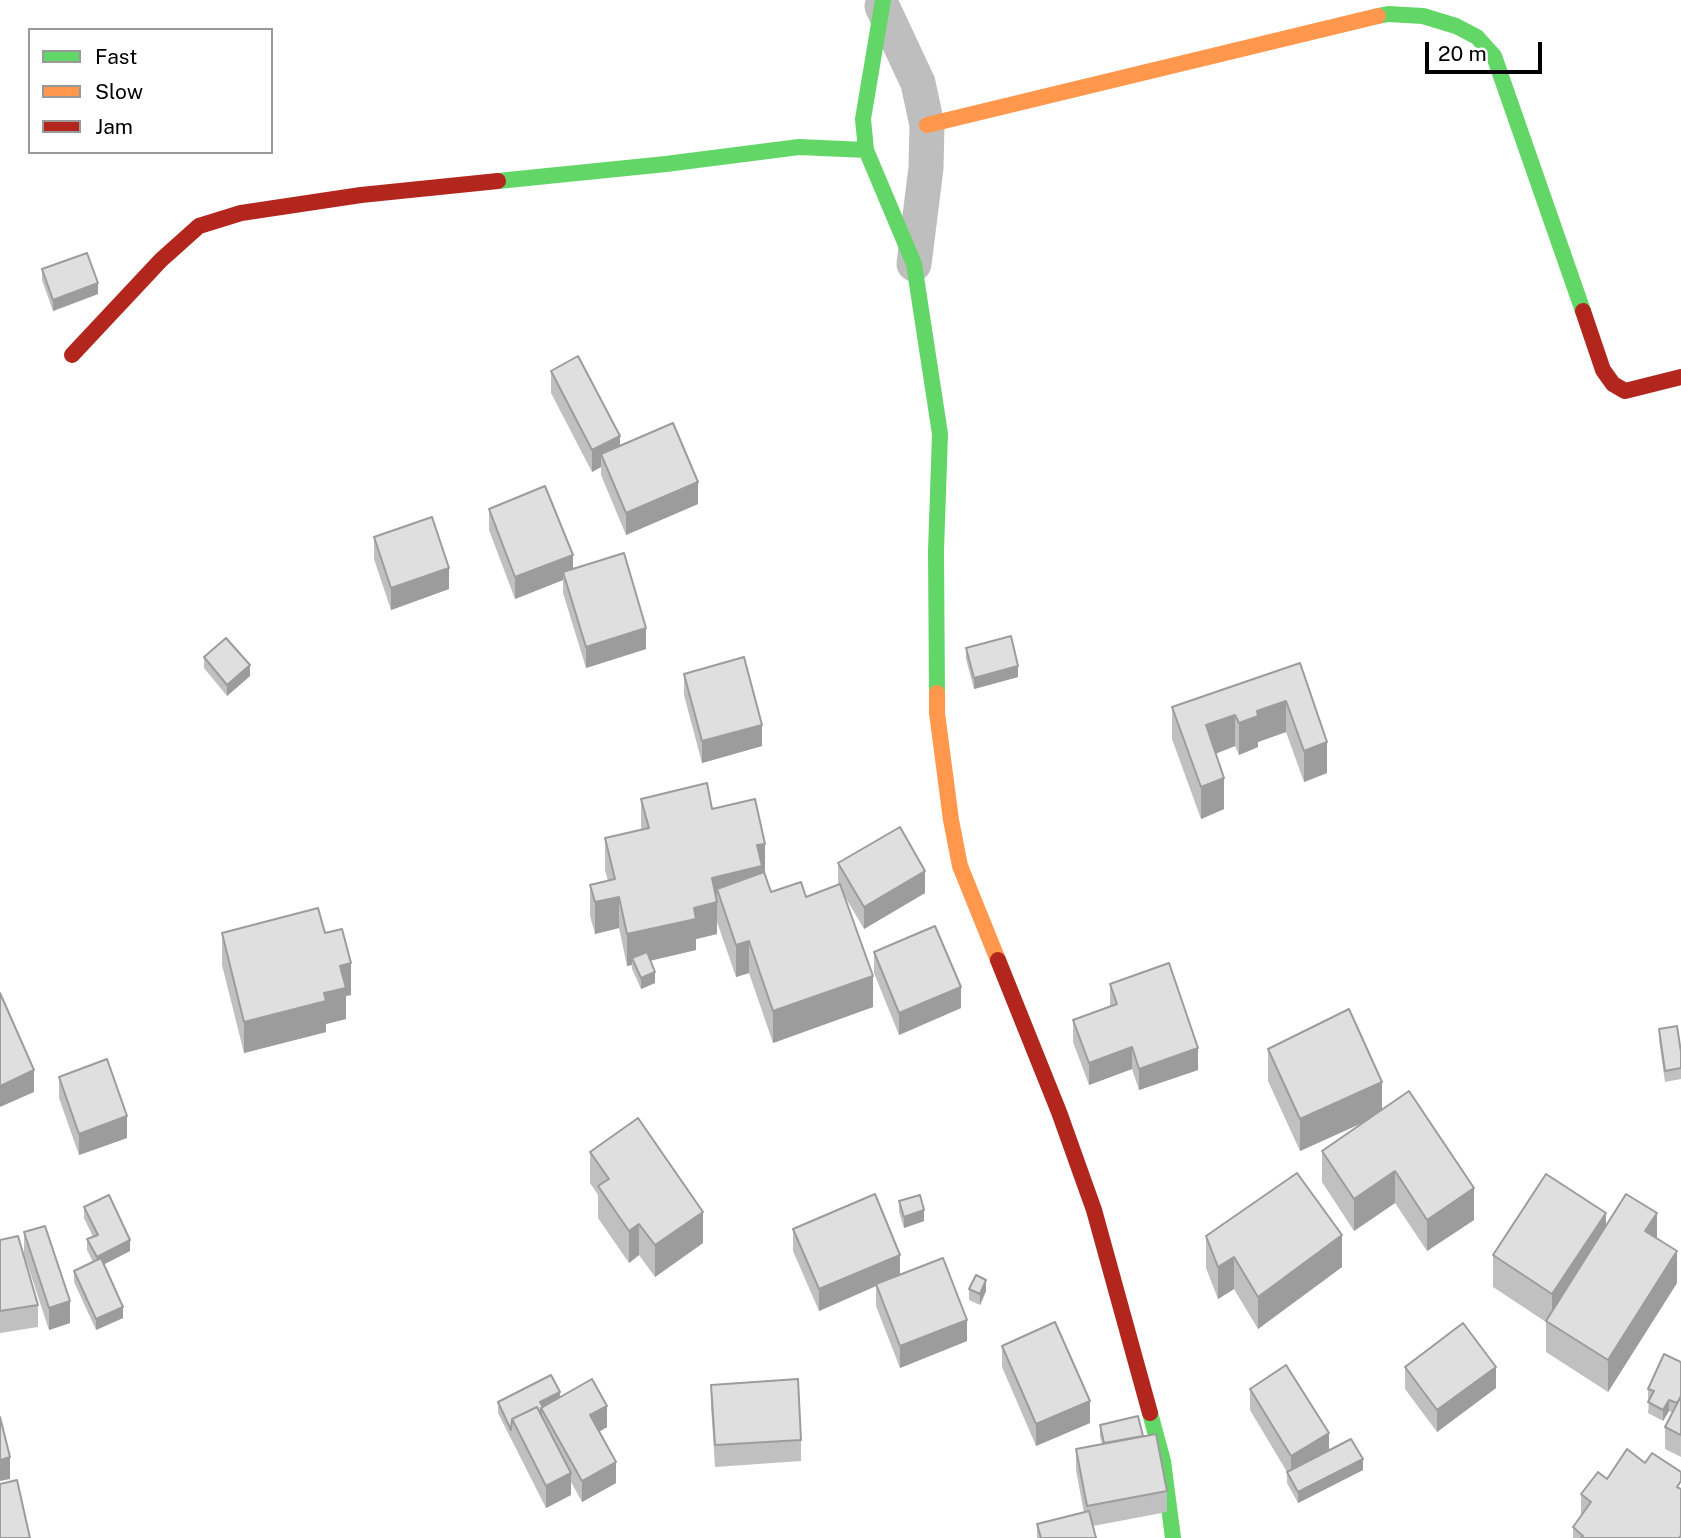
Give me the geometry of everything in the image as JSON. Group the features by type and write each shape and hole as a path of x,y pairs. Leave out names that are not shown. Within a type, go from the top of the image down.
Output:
{"street":[{"path":"882,3 918,83 927,125 926,168 914,264"},
{"path":"882,3 863,119 866,150 914,264 940,434 936,551 937,713 951,820 960,866 1059,1112 1094,1210 1163,1461 1173,1538"},
{"path":"927,125 1388,15 1423,16 1457,26 1477,37 1494,56 1603,370 1613,384 1625,391 1681,377"},
{"path":"72,355 161,260 199,226 241,213 361,195 666,164 799,147 866,150"}],"building":[{"path":"87,253 98,283 53,300 42,269"},
{"path":"578,356 620,436 592,450 551,371"},
{"path":"673,423 698,482 626,513 601,454"},
{"path":"545,486 573,555 515,577 489,509"},
{"path":"432,517 449,568 391,588 374,537"},
{"path":"624,553 646,628 586,647 563,572"},
{"path":"1011,636 1018,666 974,678 966,648"},
{"path":"226,638 250,665 227,685 204,657"},
{"path":"744,657 762,725 702,741 684,674"},
{"path":"1300,663 1327,742 1304,751 1286,701 1257,711 1258,716 1239,723 1235,715 1206,725 1224,778 1201,787 1172,707"},
{"path":"707,783 712,809 755,799 765,844 757,845 762,866 712,878 717,902 694,908 696,919 627,934 619,897 595,902 590,885 615,879 605,838 649,828 641,799"},
{"path":"900,827 925,871 864,907 838,863"},
{"path":"764,872 771,892 801,882 806,897 840,884 873,976 773,1011 749,941 736,945 717,889"},
{"path":"318,908 325,933 342,929 351,963 340,966 346,988 324,993 326,1001 244,1022 222,933"},
{"path":"935,926 961,987 899,1013 874,952"},
{"path":"647,952 655,972 641,978 632,958"},
{"path":"1169,963 1198,1048 1139,1069 1132,1047 1089,1063 1073,1020 1117,1004 1110,984"},
{"path":"0,993 34,1070 0,1086"},
{"path":"1349,1009 1382,1082 1300,1119 1268,1049"},
{"path":"1677,1026 1681,1068 1665,1071 1659,1029"},
{"path":"107,1059 127,1116 79,1134 59,1077"},
{"path":"1409,1091 1474,1188 1427,1220 1395,1171 1354,1199 1322,1151"},
{"path":"638,1118 703,1212 655,1245 639,1224 629,1231 598,1186 609,1179 590,1152"},
{"path":"1297,1173 1342,1235 1258,1297 1234,1257 1218,1267 1206,1236"},
{"path":"1546,1174 1606,1213 1552,1294 1493,1255"},
{"path":"875,1194 900,1255 819,1289 793,1229"},
{"path":"1626,1194 1657,1213 1645,1231 1677,1251 1608,1360 1546,1321"},
{"path":"109,1195 130,1240 97,1257 87,1239 98,1235 84,1207"},
{"path":"920,1195 924,1210 904,1217 899,1201"},
{"path":"45,1226 70,1301 49,1308 24,1232"},
{"path":"18,1236 38,1305 0,1311 0,1240"},
{"path":"101,1258 123,1307 96,1319 74,1271"},
{"path":"943,1258 967,1320 900,1346 876,1284"},
{"path":"976,1275 986,1280 980,1294 969,1289"},
{"path":"1055,1322 1090,1401 1036,1424 1002,1346"},
{"path":"1463,1323 1496,1367 1437,1410 1405,1367"},
{"path":"1664,1354 1681,1362 1681,1396 1677,1403 1669,1400 1663,1410 1648,1402 1654,1391 1648,1389"},
{"path":"1286,1365 1329,1433 1291,1456 1250,1389"},
{"path":"551,1375 560,1392 540,1402 543,1407 541,1415 537,1407 512,1419 511,1430 498,1402"},
{"path":"592,1379 607,1406 590,1415 616,1462 582,1481 541,1408"},
{"path":"798,1379 801,1440 715,1445 711,1385"},
{"path":"1681,1396 1681,1435 1665,1427"},
{"path":"537,1407 571,1473 546,1486 512,1419"},
{"path":"1138,1416 1143,1436 1104,1443 1100,1425"},
{"path":"0,1417 10,1457 0,1460"},
{"path":"1156,1434 1167,1491 1087,1506 1076,1449"},
{"path":"1351,1439 1363,1459 1298,1492 1287,1472"},
{"path":"1627,1449 1645,1463 1652,1453 1681,1472 1681,1481 1677,1487 1681,1489 1679,1538 1581,1538 1583,1536 1573,1527 1591,1502 1581,1494 1598,1472 1607,1479"},
{"path":"17,1480 30,1538 0,1538 0,1484"},
{"path":"1089,1511 1096,1538 1041,1538 1037,1524"}],"traffic: fast":[{"path":"883,0 863,119 866,150 914,264 940,434 936,551 937,693"},
{"path":"1378,16 1423,16 1456,26 1477,37 1494,56 1583,311"},
{"path":"498,181 799,147 866,150"},
{"path":"1150,1413 1163,1461 1173,1538"}],"traffic: slow":[{"path":"927,125 1378,16"},
{"path":"937,693 937,713 951,820 960,866 998,960"}],"traffic: jam":[{"path":"72,355 161,260 199,226 241,213 361,195 498,181"},
{"path":"1583,311 1603,370 1613,384 1625,391 1681,377"},
{"path":"998,960 1059,1112 1094,1210 1150,1413"}]}
